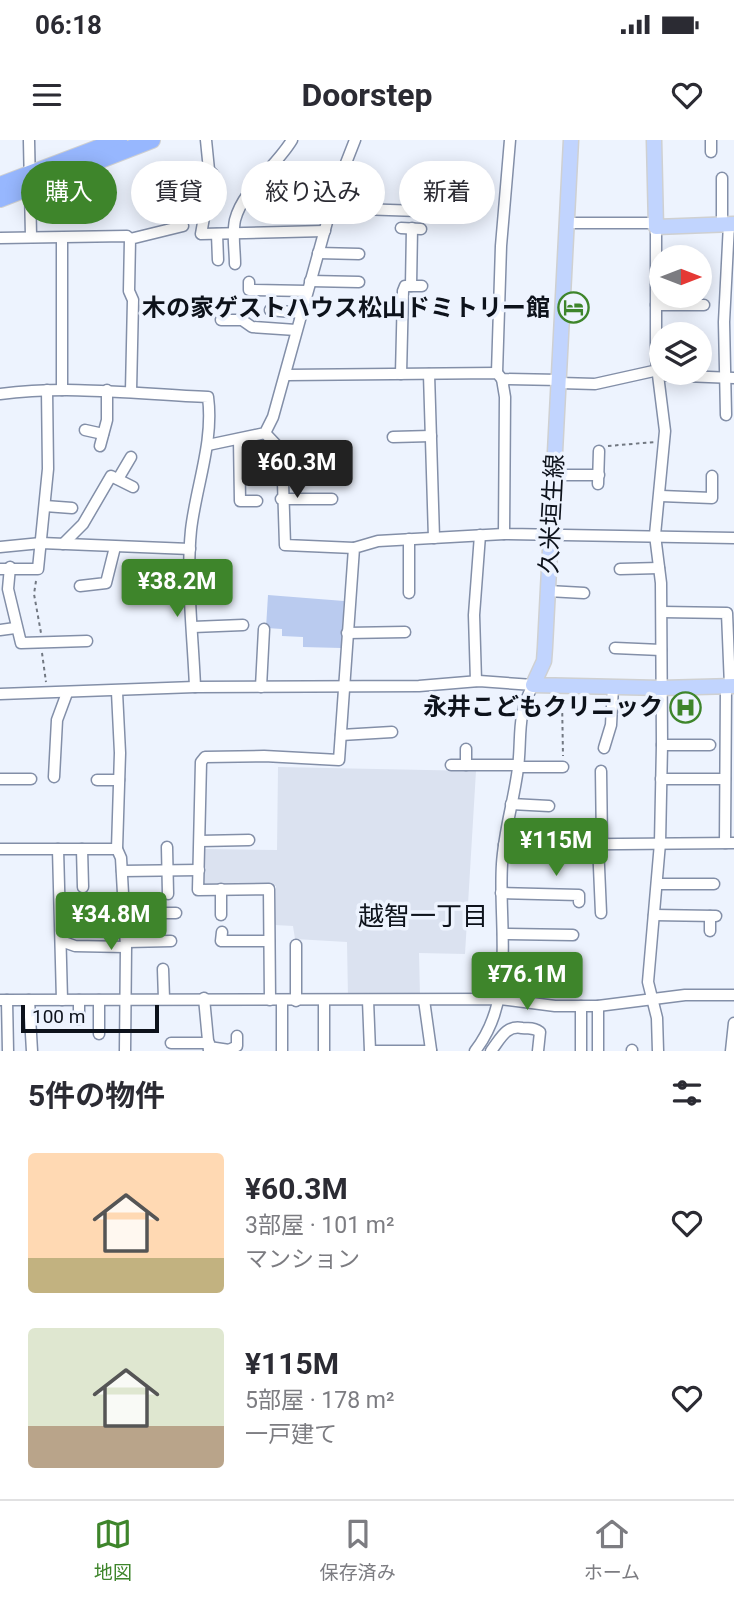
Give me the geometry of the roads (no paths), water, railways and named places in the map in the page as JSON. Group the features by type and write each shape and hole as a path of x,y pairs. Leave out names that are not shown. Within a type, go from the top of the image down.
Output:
{"highway":[{"path":"73,161 119,140"},
{"path":"88,161 152,140"},
{"path":"0,185 21,182"},
{"path":"0,199 21,186"}],"main road":[{"name":"久米垣生線","path":"533,685 544,661 570,140"},
{"path":"654,140 656,225 728,224"},
{"path":"533,685 661,688 730,686"}],"street":[{"path":"206,140 208,161"},
{"path":"234,264 234,231 239,210 261,178 280,160 292,140"},
{"path":"348,161 355,140"},
{"path":"504,534 505,397 499,376 501,246 510,140"},
{"path":"29,141 30,161"},
{"path":"726,183 728,224 732,241 726,415"},
{"path":"567,223 656,225 656,245"},
{"path":"32,224 32,236"},
{"path":"203,224 201,233 217,234 234,231 325,230"},
{"path":"265,433 287,375 296,330 326,224"},
{"path":"0,238 26,240 32,236 130,239 183,226"},
{"path":"401,374 396,328 407,289 411,228"},
{"path":"217,234 218,260"},
{"path":"62,238 62,390"},
{"path":"130,239 129,291 133,300 131,391"},
{"path":"318,253 359,254"},
{"path":"249,282 249,290 359,282"},
{"path":"270,310 301,313"},
{"path":"221,320 243,316 252,327 296,330"},
{"path":"429,374 434,538"},
{"path":"287,375 499,376 595,384 649,374"},
{"path":"658,1051 657,1018 648,982 660,843 662,779 662,612 655,535 661,496 664,442 659,385"},
{"path":"47,390 45,506 38,569 5,568 8,589 15,628 21,643 87,641"},
{"path":"0,394 47,390 107,390 208,397 208,445 196,497 190,549 195,687"},
{"path":"100,446 107,420 107,390"},
{"path":"85,430 103,434"},
{"path":"208,445 265,433"},
{"path":"265,433 282,451 281,499 285,545 354,548 357,545 409,539 551,533 734,538"},
{"path":"393,437 431,436"},
{"path":"239,439 240,501 257,501"},
{"path":"555,475 598,479 601,449"},
{"path":"118,479 131,457"},
{"path":"63,544 99,507 111,476 133,487"},
{"path":"661,496 712,498 712,476"},
{"path":"281,499 332,499"},
{"path":"45,506 72,508"},
{"path":"476,681 474,615 480,536"},
{"path":"409,539 410,593"},
{"path":"0,547 41,543 190,549"},
{"path":"80,586 106,583 115,547"},
{"path":"270,1000 269,889 198,890 201,762 205,757 264,756 340,760 354,548"},
{"path":"620,569 659,568"},
{"path":"548,591 584,593"},
{"path":"504,845 729,843 725,779 730,686 727,613 662,612"},
{"path":"193,627 243,625"},
{"path":"0,630 15,628"},
{"path":"261,687 264,629"},
{"path":"347,633 405,632"},
{"path":"615,648 661,650"},
{"path":"0,694 117,692 195,687 343,687 476,681 533,685 523,705 519,722 518,766 504,845 501,893 503,973 500,999 479,1050"},
{"path":"604,748 611,725 613,687"},
{"path":"117,692 117,849 125,910 128,1000 125,1051"},
{"path":"54,777 57,720 67,693"},
{"path":"341,735 392,732"},
{"path":"662,745 710,745"},
{"path":"466,749 466,765"},
{"path":"451,765 563,766"},
{"path":"601,913 600,844 604,776"},
{"path":"0,779 31,779"},
{"path":"662,779 725,779"},
{"path":"97,780 119,780"},
{"path":"512,804 549,806"},
{"path":"200,841 248,840"},
{"path":"167,847 168,894"},
{"path":"0,849 117,849"},
{"path":"58,849 62,1000"},
{"path":"82,849 83,887"},
{"path":"122,871 199,870"},
{"path":"657,884 714,884"},
{"path":"221,890 221,915"},
{"path":"501,893 579,895 579,902"},
{"path":"94,908 176,912"},
{"path":"654,915 713,916 710,931"},
{"path":"222,932 222,941 269,941"},
{"path":"503,934 556,939 573,935"},
{"path":"61,942 75,946 171,941"},
{"path":"296,945 296,1001"},
{"path":"163,969 164,999"},
{"path":"503,973 561,973"},
{"path":"8,1051 3,1000 500,999 555,1006 598,1006 685,995 734,995"},
{"path":"204,998 209,1047"},
{"path":"29,1000 32,1051"},
{"path":"79,1000 79,1019"},
{"path":"99,1000 99,1034"},
{"path":"282,1000 282,1051"},
{"path":"368,1000 370,1051 431,1051 424,1000"},
{"path":"324,1001 324,1051"},
{"path":"581,1006 581,1051"},
{"path":"598,1006 598,1051"},
{"path":"731,1051 734,1023"},
{"path":"491,1051 508,1029 516,1026 540,1031 538,1051"},
{"path":"171,1042 229,1051 237,1045 237,1036"}],"place":[{"name":"木の家ゲストハウス松山ドミトリー館","path":"573,308"},
{"name":"永井こどもクリニック","path":"686,707"}],"district":[{"name":"越智一丁目","path":"423,916"}]}
